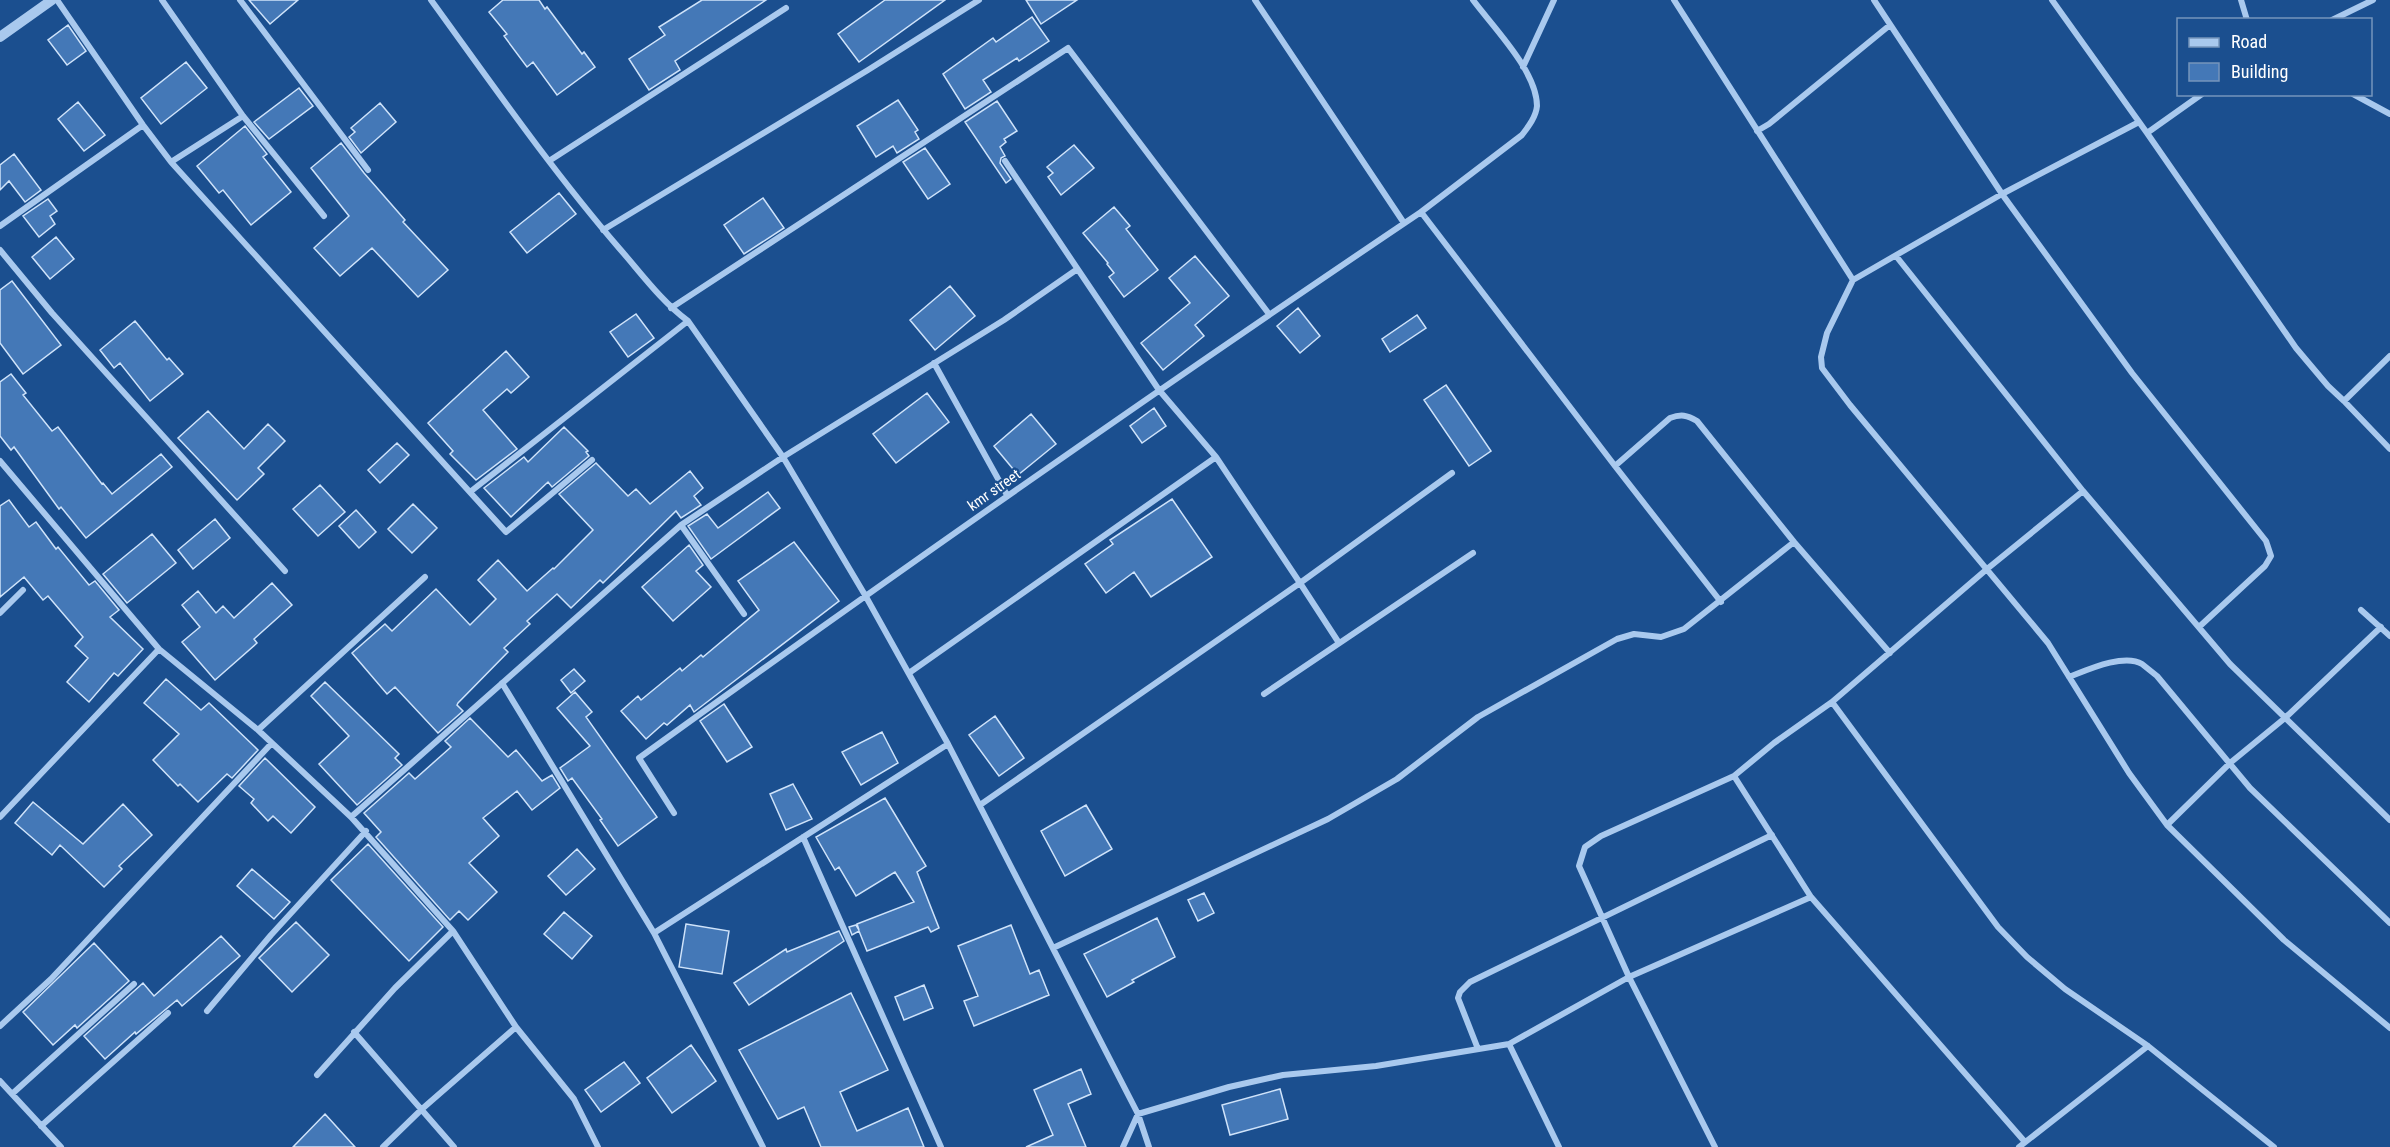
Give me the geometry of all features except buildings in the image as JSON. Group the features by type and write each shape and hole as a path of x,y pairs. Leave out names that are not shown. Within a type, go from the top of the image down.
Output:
{"street":[{"path":"0,38 52,0"},
{"path":"57,0 171,162 506,532 592,460"},
{"path":"162,0 243,116 324,216"},
{"path":"240,0 368,170"},
{"path":"431,0 549,161 603,230 671,308 688,321 783,457 865,595 948,744 1138,1114 1149,1147"},
{"path":"603,230 979,0"},
{"path":"1255,0 1404,223"},
{"name":"kmr street","path":"674,813 639,758 1007,495 1421,212 1522,135 1532,123 1537,107 1533,90 1523,67 1473,0"},
{"path":"1523,67 1554,0"},
{"path":"1674,0 1853,279"},
{"path":"1874,0 2002,194 2132,373 2271,550 2271,556 2265,566 2199,627"},
{"path":"2052,0 2296,348 2328,386 2390,449"},
{"path":"2241,0 2246,18"},
{"path":"2336,18 2373,0"},
{"path":"549,161 786,8"},
{"path":"1757,131 1890,25"},
{"path":"671,308 1068,48 1269,314"},
{"path":"2147,133 2199,96"},
{"path":"2357,96 2390,114"},
{"path":"171,162 243,116"},
{"path":"2139,122 2002,194 1853,279 1827,333 1821,357 1822,368 1850,405 2048,643 2129,773 2167,825 2284,940 2390,1028"},
{"path":"0,226 143,125"},
{"path":"1005,161 1076,270 1159,390 1216,456 1339,643"},
{"path":"1421,212 1721,602"},
{"path":"0,250 52,313 285,571"},
{"path":"1896,256 2083,491 2230,664 2390,820"},
{"path":"351,817 681,525 783,457 1004,320 1076,270"},
{"path":"470,492 688,321"},
{"path":"2344,400 2390,356"},
{"path":"934,363 1007,495"},
{"path":"1615,466 1670,418 1680,414 1697,421 1794,542 1890,652"},
{"path":"909,673 1216,456"},
{"path":"0,460 159,649 258,730 366,831 453,931 516,1027 574,1099 598,1147"},
{"path":"980,805 1300,583 1452,473"},
{"path":"1715,1147 1629,978 1579,866 1585,847 1602,836 1734,776 1774,743 1832,702 1987,569 2083,491"},
{"path":"681,525 744,614"},
{"path":"1053,948 1328,819 1397,779 1478,717 1617,639 1634,634 1661,637 1684,629 1794,542"},
{"path":"1264,694 1473,553"},
{"path":"258,730 425,577"},
{"path":"0,613 23,590"},
{"path":"2361,610 2390,636"},
{"path":"2167,825 2230,763 2285,718 2381,627"},
{"path":"0,818 159,649"},
{"path":"2069,677 2101,665 2125,661 2140,663 2157,676 2250,788 2390,923"},
{"path":"502,683 654,933 763,1147"},
{"path":"1832,702 1998,927 2027,957 2065,989 2148,1046 2274,1147"},
{"path":"0,1026 59,971 271,744"},
{"path":"654,933 948,744"},
{"path":"1734,776 1811,897 2025,1142"},
{"path":"207,1011 366,831"},
{"path":"1478,1049 1458,998 1460,992 1470,982 1772,835"},
{"path":"803,837 941,1147"},
{"path":"1123,1147 1138,1114 1229,1087 1283,1075 1376,1066 1509,1044 1629,978 1811,897"},
{"path":"317,1075 354,1032 453,931"},
{"path":"12,1094 134,984"},
{"path":"41,1125 168,1013"},
{"path":"383,1147 422,1109 516,1027"},
{"path":"354,1032 454,1147"},
{"path":"1509,1044 1559,1147"},
{"path":"2019,1147 2148,1046"},
{"path":"0,1081 61,1147"}]}
